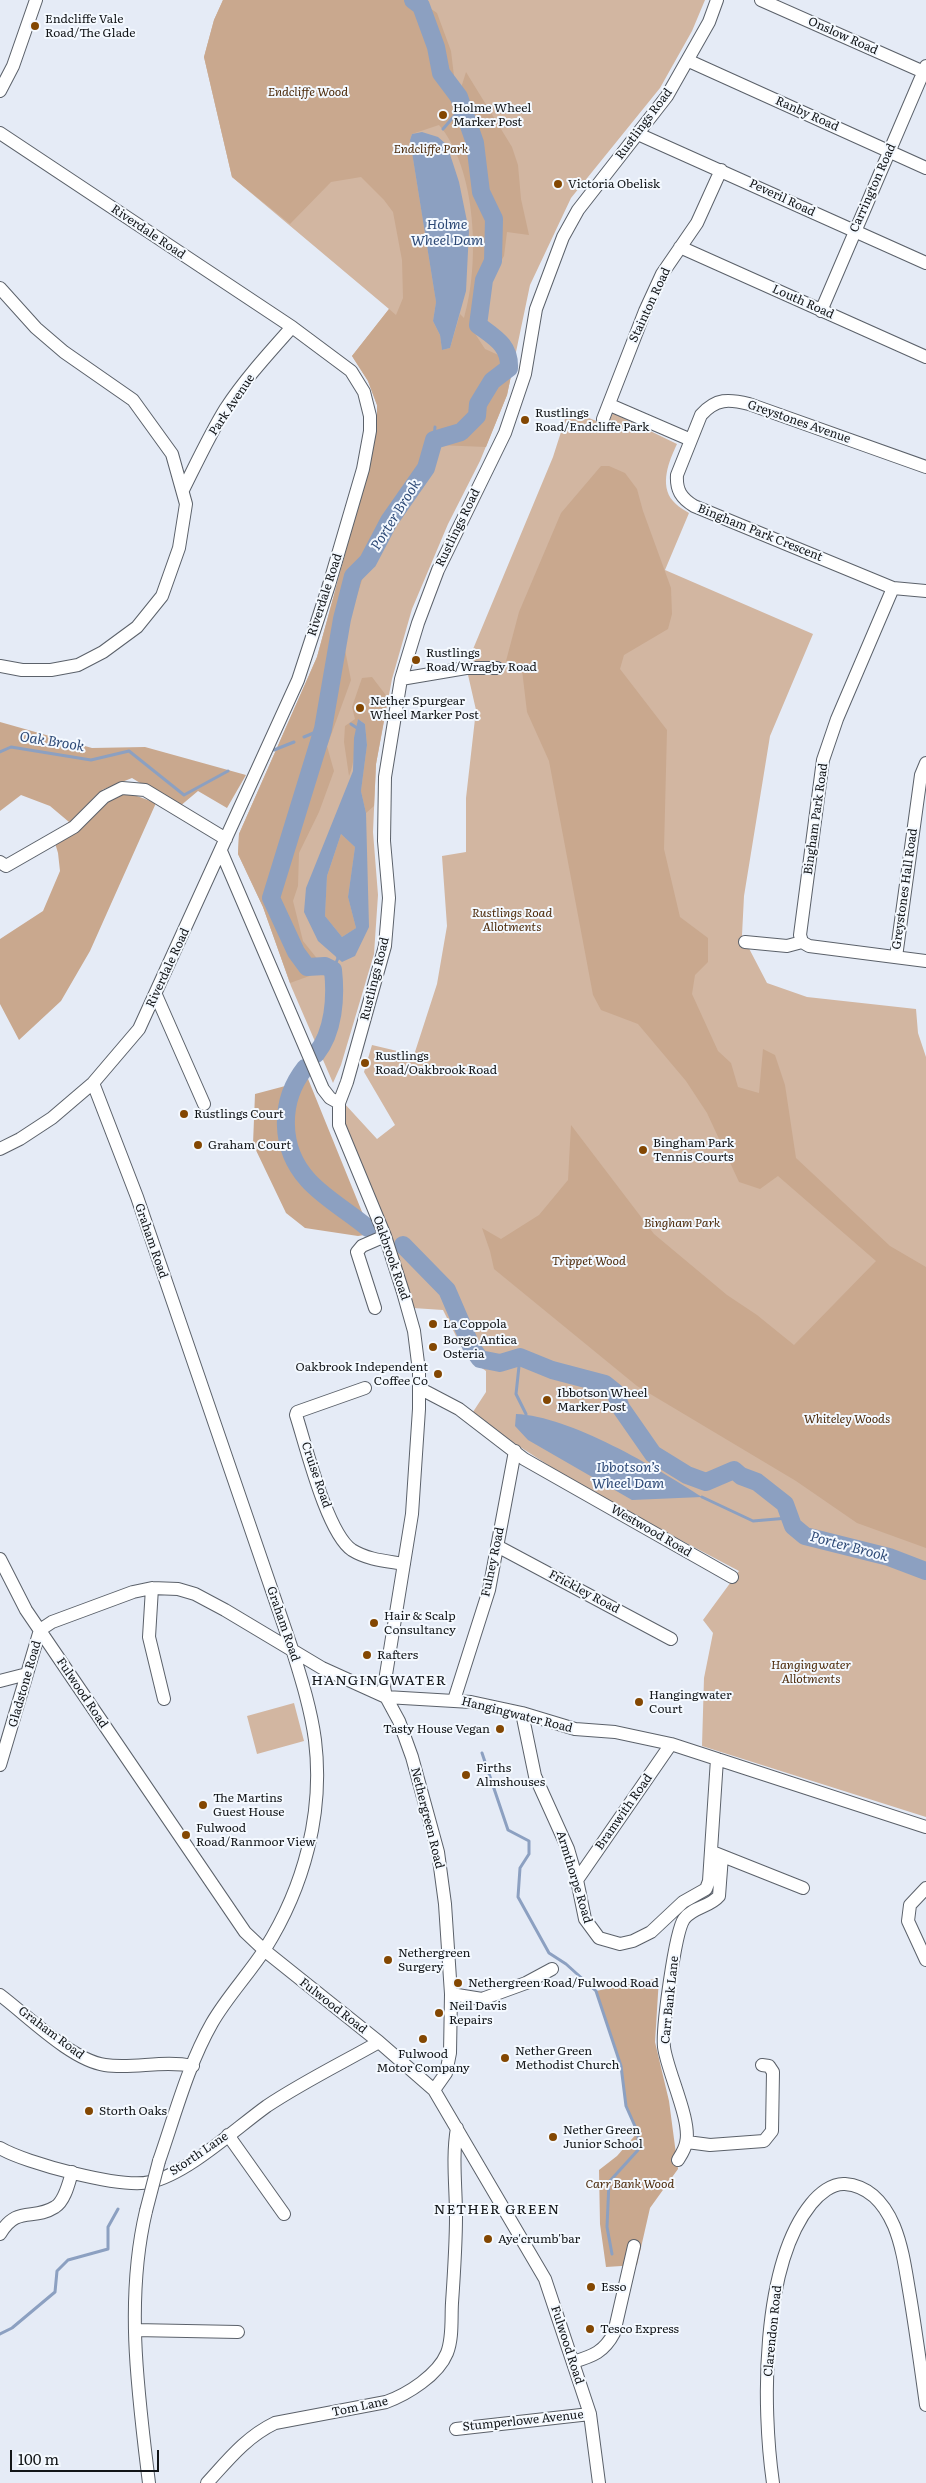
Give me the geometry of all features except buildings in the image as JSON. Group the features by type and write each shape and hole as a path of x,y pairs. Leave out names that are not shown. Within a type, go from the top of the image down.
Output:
{"street":[{"path":"0,91 13,66 36,0"},
{"name":"Rustlings Road","path":"339,1103 347,1082 385,946 389,898 384,841 385,777 401,679 418,623 438,570 505,433 525,374 536,309 563,236 578,210 667,96 689,61 709,22 717,0"},
{"name":"Onslow Road","path":"760,0 925,70"},
{"name":"Ranby Road","path":"689,61 926,168"},
{"name":"Carrington Road","path":"821,310 925,70"},
{"name":"Riverdale Road","path":"0,133 292,327 357,378 364,392 370,416 370,431 362,469 336,560 298,680 139,1029 93,1082 52,1118 20,1140 0,1149"},
{"name":"Peveril Road","path":"638,134 926,263"},
{"name":"Stainton Road","path":"603,419 645,311 662,274 701,216 721,170"},
{"name":"Louth Road","path":"680,247 926,357"},
{"path":"0,288 36,328 64,352 133,400 172,454 186,504 179,548 162,596 137,627 103,652 78,665 51,670 22,670 0,666"},
{"name":"Park Avenue","path":"183,490 227,408 255,370 292,327"},
{"name":"Greystones Avenue","path":"691,440 702,415 708,407 718,401 730,399 749,404 926,467"},
{"path":"610,404 691,440"},
{"name":"Bingham Park Crescent","path":"691,440 677,475 679,493 684,500 694,506 893,588 926,591"},
{"name":"Bingham Park Road","path":"802,942 800,935 823,760 837,719 893,588"},
{"path":"401,679 466,668 497,668"},
{"name":"Greystones Hall Road","path":"896,957 921,775 926,763"},
{"path":"0,862 6,866 54,840 74,827 104,797 122,788 144,790 226,839"},
{"path":"221,851 323,1090 330,1098 339,1103"},
{"path":"745,942 787,946 802,942 809,946 926,961"},
{"path":"156,995 204,1104"},
{"name":"Graham Road","path":"0,1995 86,2060 106,2065 175,2062 193,2066 213,2022 264,1950 280,1923 301,1875 309,1848 316,1798 318,1770 315,1739 309,1706 293,1652 136,1198 93,1082"},
{"name":"Oakbrook Road","path":"339,1103 339,1125 385,1236 414,1331 419,1388 412,1514 384,1678 386,1697"},
{"path":"376,1308 358,1252 362,1246 385,1236"},
{"name":"Cruise Road","path":"365,1388 297,1412 296,1414 320,1490 340,1538 351,1549 366,1557 404,1564"},
{"name":"Westwood Road","path":"419,1388 458,1409 524,1459 732,1577"},
{"name":"Fulney Road","path":"454,1700 489,1590 515,1451"},
{"name":"Frickley Road","path":"496,1552 671,1639"},
{"name":"Fulwood Road","path":"0,1559 15,1591 40,1630 232,1914 264,1950 379,2042 434,2090 545,2279 590,2414 598,2483"},
{"path":"152,1588 149,1636 164,1699"},
{"name":"Hangingwater Road","path":"40,1630 52,1622 134,1592 152,1588 178,1589 195,1594 225,1610 293,1652 359,1687 386,1697 454,1700 522,1713 575,1729 615,1732 671,1744 926,1827"},
{"name":"Gladstone Road","path":"0,1765 40,1630"},
{"path":"0,1681 27,1674"},
{"name":"Nethergreen Road","path":"386,1697 399,1721 406,1741 438,1852 445,1904 451,1994 450,2053 446,2073 434,2090"},
{"name":"Armthorpe Road","path":"522,1713 535,1776 568,1849 577,1880 584,1919 590,1930 599,1938 608,1942 620,1944 633,1941 652,1932 683,1902 706,1889 716,1853 717,1759"},
{"name":"Bramwith Road","path":"577,1880 671,1744"},
{"path":"716,1853 803,1888"},
{"name":"Carr Bank Lane","path":"687,2142 682,2109 666,2061 664,2028 680,1927 689,1913 715,1901 719,1896 716,1853"},
{"path":"926,1888 910,1905 908,1921 926,1960"},
{"path":"451,1994 482,2000 526,1983 552,1969"},
{"name":"Storth Lane","path":"0,2148 31,2163 130,2184 149,2183 180,2170 299,2086 379,2042"},
{"path":"678,2160 687,2142 710,2145 764,2141 768,2139 772,2131 773,2072 769,2066 762,2065"},
{"path":"150,2483 140,2412 135,2330 136,2269 146,2211 158,2161 193,2066"},
{"name":"Tom Lane","path":"207,2483 245,2441 259,2431 275,2424 386,2402 402,2396 420,2384 440,2363 450,2345 456,2216 454,2146 458,2128"},
{"path":"228,2135 284,2214"},
{"path":"455,2163 474,2157"},
{"path":"0,2234 13,2218 55,2207 63,2198 72,2172"},
{"name":"Clarendon Road","path":"773,2483 769,2458 767,2390 777,2285 791,2237 798,2222 814,2199 833,2186 853,2185 870,2192 886,2211 894,2226 907,2278 926,2405"},
{"path":"573,2362 597,2354 608,2346 614,2333 634,2246"},
{"path":"135,2330 238,2332"},
{"name":"Stumperlowe Avenue","path":"456,2429 590,2414"}],"green space":[{"name":"Endcliffe Park","path":"223,0 705,0 692,31 660,88 571,198 530,285 507,395 480,461 448,524 412,609 392,679 376,764 373,832 378,895 374,954 341,1065 333,1083 291,986 263,907 238,854 239,834 317,657 370,463 377,420 377,405 368,381 352,356 389,309 232,177 204,57 214,20"},
{"name":"Endcliffe Wood","path":"223,0 418,0 437,13 451,51 457,101 466,72 512,147 518,165 521,199 529,235 507,232 504,256 492,275 472,329 485,349 514,362 507,395 486,447 438,445 430,475 363,577 349,620 344,645 351,680 327,746 334,771 319,812 299,853 298,886 293,901 303,941 319,961 315,974 290,983 263,907 238,854 239,834 317,657 370,463 377,420 377,405 368,381 352,356 389,309 396,315 403,298 402,260 393,212 361,177 331,182 290,224 232,177 204,57 214,20","holes":["439,125 452,144 468,191 472,218 472,271 464,318 460,314 450,348 442,350 440,335 433,321 436,302 410,140 412,134"]},
{"name":"Bingham Park","path":"568,410 607,425 613,413 677,444 667,473 667,488 673,501 689,513 665,570 813,634 770,736 744,896 742,935 767,983 807,997 916,1009 918,1033 926,1057 926,1817 702,1746 704,1678 713,1633 703,1620 739,1571 588,1491 471,1415 486,1392 486,1371 467,1358 443,1310 413,1308 341,1123 343,1102 377,1139 395,1125 364,1072 372,1045 414,1055 437,984 447,926 442,856 466,852 466,798 476,710 466,666 553,457"},
{"path":"601,466 609,466 625,473 637,489 671,588 672,614 668,629 624,655 620,669 667,730 664,849 680,917 708,938 708,962 695,975 692,994 718,1051 731,1063 738,1087 759,1093 763,1049 775,1055 785,1085 796,1158 890,1246 926,1267 926,1548 857,1523 796,1481 637,1386 494,1269 482,1228 501,1239 539,1215 568,1180 571,1125 654,1234 727,1295 757,1315 794,1345 876,1261 778,1176 760,1189 739,1182 707,1113 686,1081 638,1024 601,1010 593,995 549,761 527,712 522,670 506,661 519,612 561,513"},
{"path":"372,677 388,698 376,764 374,806 366,813 361,791 367,745 365,724 358,719 353,764 349,776 344,742 345,726 355,719 352,707 362,678"},
{"path":"0,722 92,748 145,747 246,775 227,808 198,791 179,807 132,778 102,790 107,798 126,792 156,803 90,951 61,1001 19,1040 0,1004 0,939 43,911 60,871 58,853 52,833 69,822 50,806 21,795 0,811"},
{"path":"341,834 355,847 348,897 356,928 342,937 325,916 327,876"},
{"path":"302,1064 371,1234 358,1236 305,1228 286,1213 253,1144 255,1094 289,1085"},
{"path":"294,1703 304,1741 257,1754 247,1716"},
{"name":"Carr Bank Wood","path":"659,1978 655,2042 669,2101 678,2169 650,2208 637,2265 606,2267 600,2224 599,2170 617,2156 638,2132 626,2106 621,2066 596,1991"}],"water":[{"name":"Holme Wheel Dam","path":"422,132 438,137 447,145 459,182 469,231 466,291 450,348 442,350 440,335 433,321 436,302 410,140 412,134"},
{"path":"358,719 365,724 367,745 361,791 366,813 369,927 355,956 342,962 318,941 304,912 306,888 353,771 354,738","holes":["341,834 355,847 348,897 356,928 342,937 325,916 327,876"]},
{"name":"Ibbotson’s Wheel Dam","path":"516,1414 538,1417 587,1433 662,1472 702,1497 632,1500 528,1440 515,1426"}],"waterway":[{"name":"Porter Brook","path":"316,1054 327,1035 330,1025 334,1003 333,970 325,966 307,967 296,952 271,898 323,729 342,619 353,576 368,561 389,521 426,468 434,440 461,432 477,416 478,404 492,381 509,368 509,360 504,347 478,325 484,280 493,261 494,219 481,192 475,143 459,97 441,73 436,47 421,6 413,0"},
{"path":"443,129 462,107"},
{"path":"434,440 435,427"},
{"name":"Porter Brook","path":"326,713 330,715"},
{"path":"351,724 357,728"},
{"name":"Oak Brook","path":"304,737 323,729"},
{"name":"Oak Brook","path":"274,750 294,742"},
{"name":"Oak Brook","path":"0,752 11,747 91,760 129,751 184,795 228,771"},
{"path":"333,970 338,958 337,955"},
{"name":"Porter Brook","path":"305,1068 296,1081 290,1095 287,1110 287,1139 292,1154 298,1167 314,1187 368,1228"},
{"name":"Porter Brook","path":"403,1245 447,1290 472,1348 480,1359 500,1363 520,1357 552,1370 605,1384 615,1392 621,1408 653,1454 687,1475 706,1482 734,1470 741,1476 757,1482 785,1504 793,1526 805,1536 889,1557 926,1571"},
{"path":"520,1357 516,1394 526,1414"},
{"path":"702,1497 753,1521 788,1518"},
{"path":"482,1753 508,1830 529,1841 529,1854 520,1868 518,1897 549,1953 566,1964 596,1991 621,2066 626,2106 638,2133 638,2150 609,2182 607,2227 612,2254"},
{"path":"0,2334 12,2328 55,2292 57,2271 68,2260 108,2249 108,2227 118,2209"}],"place":[{"name":"Endcliffe Vale Road/The Glade","path":"35,26"},
{"name":"Holme Wheel Marker Post","path":"443,115"},
{"name":"Victoria Obelisk","path":"558,184"},
{"name":"Rustlings Road/Endcliffe Park","path":"525,420"},
{"name":"Rustlings Road/Wragby Road","path":"416,660"},
{"name":"Nether Spurgear Wheel Marker Post","path":"360,708"},
{"name":"Rustlings Road/Oakbrook Road","path":"365,1063"},
{"name":"Rustlings Court","path":"184,1114"},
{"name":"Graham Court","path":"198,1145"},
{"name":"Bingham Park Tennis Courts","path":"643,1150"},
{"name":"La Coppola","path":"433,1324"},
{"name":"Borgo Antica Osteria","path":"433,1347"},
{"name":"Oakbrook Independent Coffee Co","path":"438,1374"},
{"name":"Ibbotson Wheel Marker Post","path":"547,1400"},
{"name":"Hair & Scalp Consultancy","path":"374,1623"},
{"name":"Rafters","path":"367,1655"},
{"name":"Hangingwater Court","path":"639,1702"},
{"name":"Tasty House Vegan","path":"500,1729"},
{"name":"Firths Almshouses","path":"466,1775"},
{"name":"The Martins Guest House","path":"203,1805"},
{"name":"Fulwood Road/Ranmoor View","path":"186,1835"},
{"name":"Nethergreen Surgery","path":"388,1960"},
{"name":"Nethergreen Road/Fulwood Road","path":"458,1983"},
{"name":"Neil Davis Repairs","path":"439,2013"},
{"name":"Fulwood Motor Company","path":"423,2039"},
{"name":"Nether Green Methodist Church","path":"505,2058"},
{"name":"Storth Oaks","path":"89,2111"},
{"name":"Nether Green Junior School","path":"553,2137"},
{"name":"Aye'crumb'bar","path":"488,2239"},
{"name":"Esso","path":"591,2287"},
{"name":"Tesco Express","path":"590,2329"}],"district":[{"name":"HANGINGWATER","path":"379,1681"},
{"name":"NETHER GREEN","path":"497,2210"}],"park label":[{"name":"Rustlings Road Allotments","path":"512,920"},
{"name":"Trippet Wood","path":"589,1261"},
{"name":"Whiteley Woods","path":"847,1419"},
{"name":"Hangingwater Allotments","path":"811,1672"}]}
